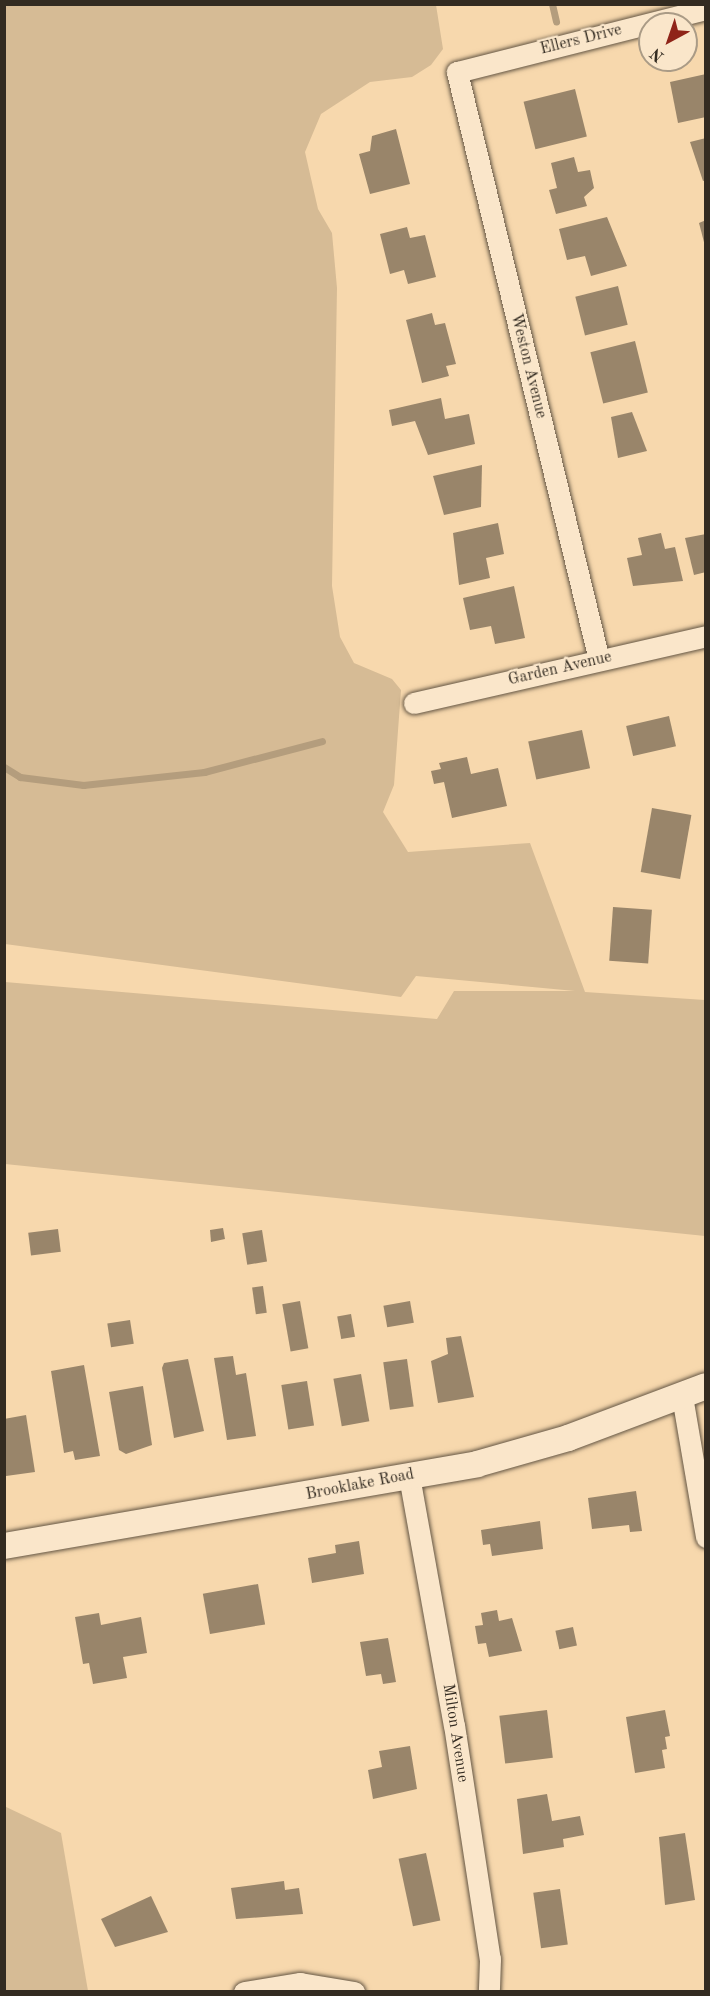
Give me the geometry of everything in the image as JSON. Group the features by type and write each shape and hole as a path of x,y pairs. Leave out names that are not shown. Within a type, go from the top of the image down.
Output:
{"street":[{"name":"Ellers Drive","path":"457,72 705,9"},
{"name":"Weston Avenue","path":"457,72 599,660"},
{"name":"Garden Avenue","path":"414,703 705,636"},
{"name":"Brooklake Road","path":"4,1546 409,1476 529,1450 705,1386"},
{"path":"681,1396 705,1537"},
{"name":"Milton Avenue","path":"409,1476 454,1725 490,1959 489,1992"},
{"path":"244,1992 300,1983 354,1992"}],"shaded area":[{"path":"4,5 436,5 443,49 431,65 412,77 370,82 321,114 305,152 318,209 332,233 337,288 332,586 340,637 354,663 392,679 401,690 394,785 383,812 408,852 530,843 585,992 705,1000 705,1236 5,1164 5,982 437,1019 454,991 575,991 416,976 401,997 5,944"},
{"path":"4,1806 61,1833 88,1991 5,1991"}],"building":[{"path":"706,74 706,117 678,123 670,82"},
{"path":"575,89 587,137 535,149 524,102"},
{"path":"396,129 410,184 370,194 359,154 370,151 372,136"},
{"path":"706,138 706,180 703,181 690,142"},
{"path":"574,157 578,172 590,170 594,188 584,197 587,206 556,214 549,190 557,188 551,163"},
{"path":"607,217 627,266 591,276 585,256 567,260 559,229"},
{"path":"706,220 706,246 705,246 699,223"},
{"path":"407,227 410,238 425,235 436,277 408,284 404,270 390,274 380,234"},
{"path":"618,286 628,325 585,335 575,297"},
{"path":"432,313 435,325 445,323 456,364 446,366 449,376 422,383 406,320"},
{"path":"635,341 648,392 603,404 590,352"},
{"path":"441,398 445,419 469,414 475,444 428,455 415,421 392,426 389,410"},
{"path":"632,412 647,451 618,458 611,417"},
{"path":"482,465 481,507 444,515 433,476"},
{"path":"498,523 504,554 486,558 490,578 459,585 453,533"},
{"path":"661,533 665,549 675,547 683,581 633,586 627,558 642,555 638,538"},
{"path":"706,534 706,572 694,575 685,538"},
{"path":"514,586 525,638 495,644 491,626 470,630 463,598"},
{"path":"669,716 676,746 633,756 626,726"},
{"path":"582,730 590,768 536,780 528,741"},
{"path":"467,757 471,774 498,768 507,806 452,818 444,782 434,784 431,771 441,769 439,763"},
{"path":"652,808 691,815 680,879 641,872"},
{"path":"613,907 652,910 648,964 609,961"},
{"path":"223,1228 225,1239 211,1242 210,1230"},
{"path":"58,1229 61,1252 31,1255 28,1233"},
{"path":"262,1230 267,1262 247,1265 242,1233"},
{"path":"263,1286 267,1313 256,1314 252,1288"},
{"path":"300,1301 308,1348 291,1351 282,1304"},
{"path":"410,1301 414,1323 387,1327 383,1306"},
{"path":"351,1314 355,1337 341,1339 337,1316"},
{"path":"130,1320 134,1344 111,1347 107,1324"},
{"path":"461,1336 474,1397 438,1403 431,1361 448,1354 446,1338"},
{"path":"233,1356 236,1375 246,1373 256,1436 227,1440 214,1358"},
{"path":"188,1359 204,1431 174,1438 162,1368 164,1363"},
{"path":"407,1359 414,1407 390,1410 383,1362"},
{"path":"84,1365 100,1456 75,1460 73,1451 64,1453 51,1371"},
{"path":"361,1374 369,1421 342,1426 333,1379"},
{"path":"307,1381 314,1425 288,1430 281,1385"},
{"path":"143,1386 152,1445 126,1454 119,1450 109,1392"},
{"path":"26,1415 35,1472 6,1476 4,1419"},
{"path":"636,1491 642,1531 630,1532 629,1525 592,1529 588,1498"},
{"path":"540,1521 543,1549 492,1556 490,1544 483,1545 481,1530"},
{"path":"359,1541 364,1574 312,1583 308,1558 336,1553 335,1545"},
{"path":"258,1584 265,1624 210,1634 203,1594"},
{"path":"497,1610 499,1621 512,1618 522,1651 489,1657 486,1643 478,1644 475,1626 483,1625 481,1613"},
{"path":"99,1613 101,1625 141,1617 147,1653 123,1657 127,1678 93,1684 89,1663 83,1664 75,1617"},
{"path":"573,1627 577,1646 559,1649 555,1631"},
{"path":"388,1638 396,1682 383,1684 381,1674 366,1676 360,1642"},
{"path":"547,1710 553,1758 505,1763 499,1716"},
{"path":"665,1710 670,1736 665,1737 667,1749 662,1750 665,1768 635,1773 626,1717"},
{"path":"410,1746 417,1789 373,1799 368,1770 382,1767 379,1751"},
{"path":"547,1794 552,1821 580,1816 584,1835 563,1839 564,1847 523,1854 517,1799"},
{"path":"685,1833 695,1900 665,1905 659,1837"},
{"path":"426,1853 440,1920 413,1926 399,1859"},
{"path":"284,1881 285,1890 299,1888 303,1914 236,1919 231,1888"},
{"path":"560,1889 568,1944 541,1948 533,1893"},
{"path":"151,1896 168,1932 115,1947 101,1919"}],"waterway":[{"path":"552,4 556,22"},
{"path":"4,767 20,777 83,785 204,772 322,741"}]}
